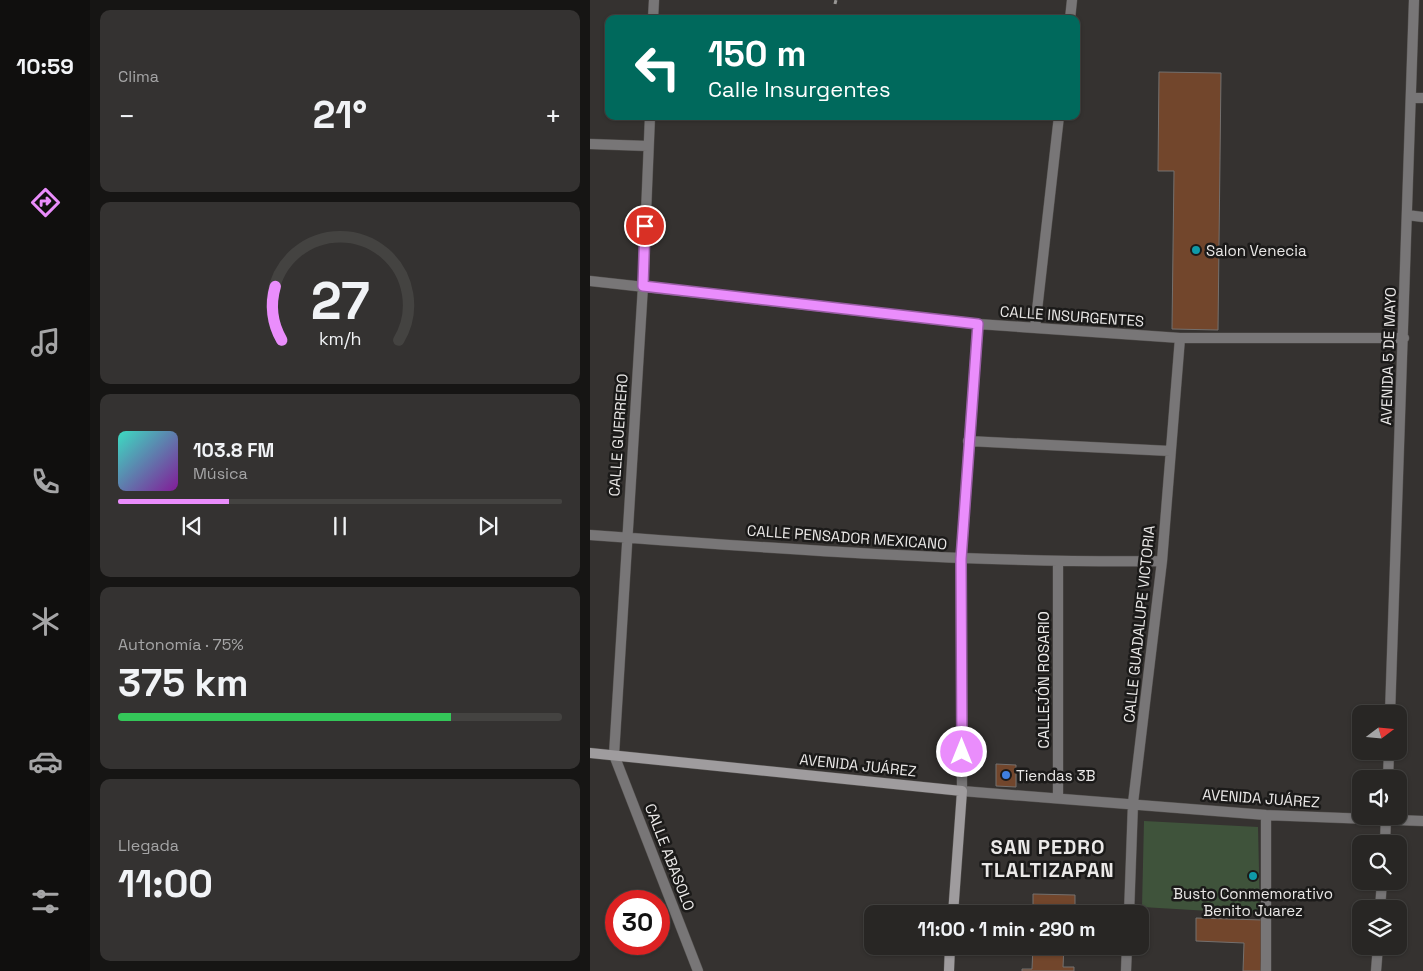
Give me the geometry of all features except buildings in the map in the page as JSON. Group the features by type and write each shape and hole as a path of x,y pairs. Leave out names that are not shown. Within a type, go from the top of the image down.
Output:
{"street":[{"path":"654,0 654,15"},
{"path":"1070,15 1072,0"},
{"name":"AVENIDA 5 DE MAYO","path":"1390,705 1407,215 1418,98 1414,0"},
{"name":"CALLE GUERRERO","path":"614,755 643,286 650,120"},
{"path":"1035,328 1059,120"},
{"path":"590,144 648,146"},
{"path":"1407,215 1423,217"},
{"name":"CALLE INSURGENTES","path":"590,281 978,324 1035,328 1180,338 1404,338"},
{"path":"954,905 962,791 961,559 968,441 978,324"},
{"name":"CALLE GUADALUPE VICTORIA","path":"1128,905 1133,803 1162,561 1180,338"},
{"path":"968,441 1170,451"},
{"name":"CALLE PENSADOR MEXICANO","path":"590,535 961,559 1058,562 1162,561"},
{"name":"CALLEJÓN ROSARIO","path":"1058,562 1058,798"},
{"name":"AVENIDA JUÁREZ","path":"590,753 962,791 1266,815 1352,817"},
{"name":"CALLE ABASOLO","path":"614,755 698,971"},
{"path":"1266,815 1266,971"},
{"name":"AVENIDA JUÁREZ","path":"1407,820 1423,821"},
{"path":"948,971 949,955"},
{"path":"1126,971 1127,955"},
{"path":"1376,971 1377,955"}],"green space":[{"path":"1144,821 1258,827 1260,914 1149,907 1149,905 1142,905"}],"place":[{"name":"Salon Venecia","path":"1196,250"},
{"name":"Tiendas 3B","path":"1006,775"},
{"name":"Busto Conmemorativo Benito Juarez","path":"1253,876"}],"district":[{"name":"SAN PEDRO TLALTIZAPAN","path":"1048,858"}],"route":[{"path":"645,226 643,286 978,324 968,441 961,559 962,752"}]}
